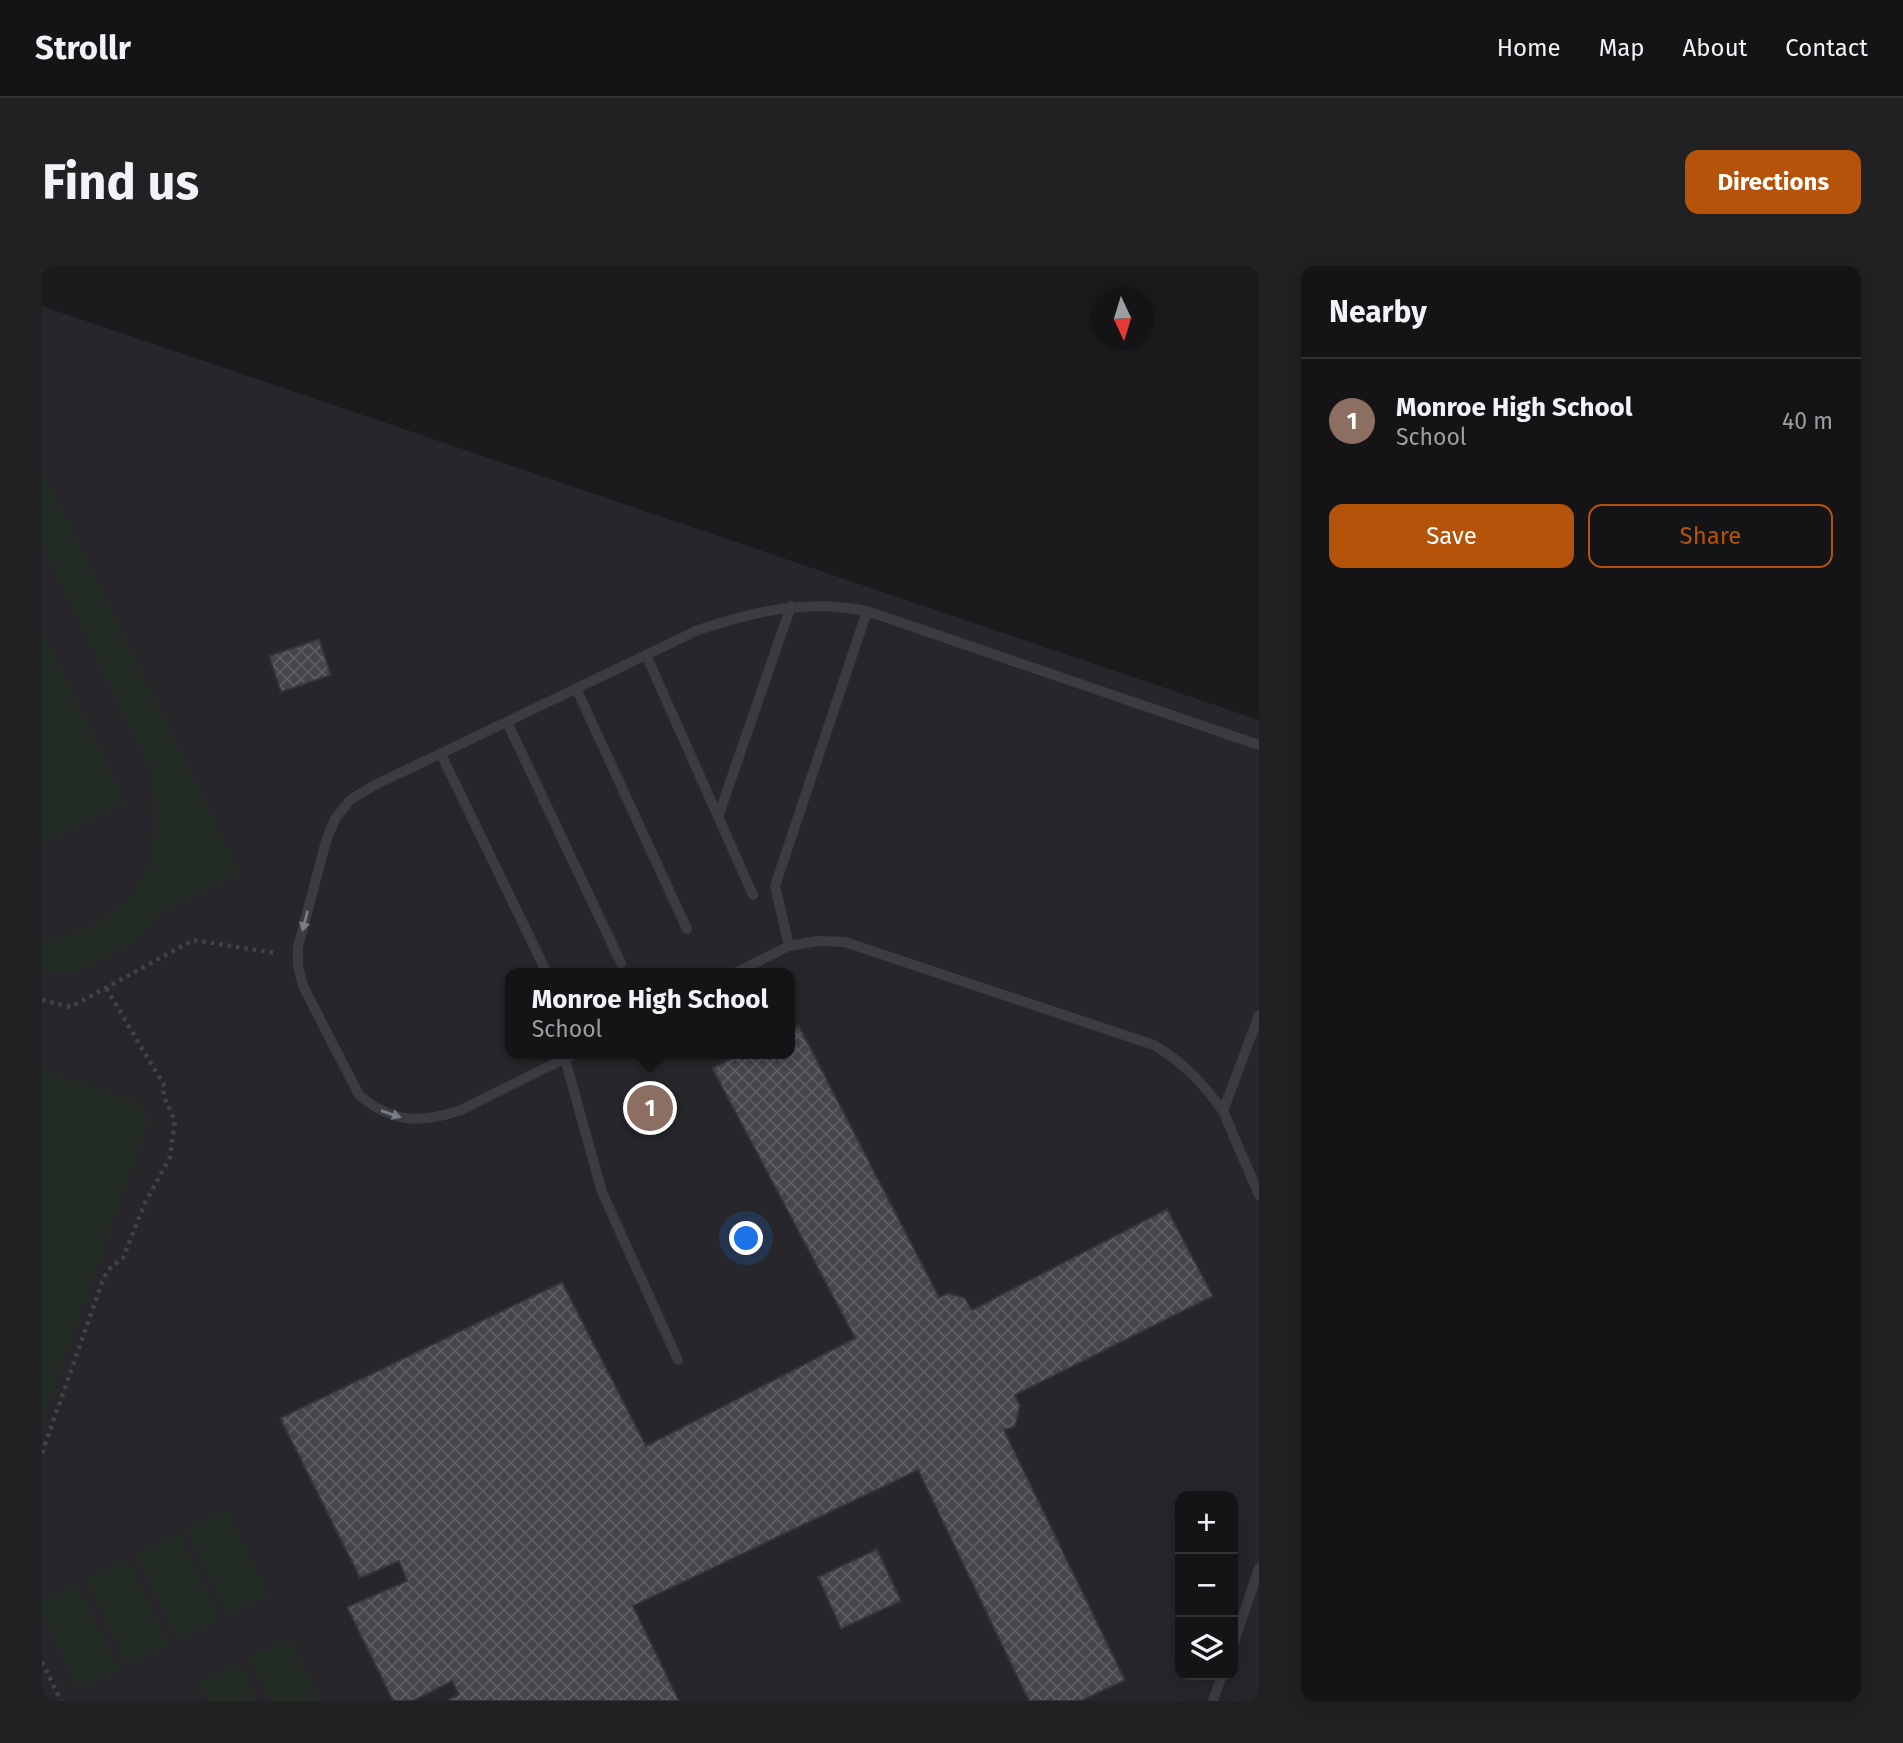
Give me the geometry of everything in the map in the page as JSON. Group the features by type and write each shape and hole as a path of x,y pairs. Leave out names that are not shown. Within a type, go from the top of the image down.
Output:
{"lane":[{"path":"718,817 791,606"},
{"path":"563,1059 461,1110 441,1117 413,1120 392,1117 374,1108 359,1095 303,986 298,966 298,947 322,855 335,819 351,800 373,786 698,629 747,614 791,606 844,606 867,611 1259,745"},
{"path":"789,946 775,886 867,611"},
{"path":"646,655 753,895"},
{"path":"576,688 687,929"},
{"path":"507,722 621,963"},
{"path":"441,754 545,968"},
{"path":"744,968 789,946 817,941 845,942 1154,1045 1188,1068 1223,1111 1259,1195"},
{"path":"1223,1111 1259,1015"},
{"path":"570,1059 602,1192 678,1360"},
{"path":"1238,1630 1259,1568"},
{"path":"1213,1701 1220,1680"}],"path":[{"path":"42,1000 71,1007 193,940 275,953"},
{"path":"42,1453 104,1277 122,1258 145,1203 170,1157 175,1121 163,1095 165,1087 106,988"},
{"path":"42,1662 61,1701"}],"shaded area":[{"path":"42,306 1259,720 1259,1701 42,1701"},
{"path":"42,469 241,874 159,915 133,943 108,958 83,970 42,974 42,939 79,931 112,913 126,900 147,868 155,840 156,820 150,770 42,545"},
{"path":"42,630 126,803 42,844"},
{"path":"42,1069 142,1104 149,1122 42,1422"},
{"path":"226,1509 269,1595 229,1615 186,1529"},
{"path":"179,1534 220,1619 178,1640 136,1554"},
{"path":"128,1559 169,1646 128,1665 86,1578"},
{"path":"77,1584 119,1671 79,1690 42,1614 42,1601"},
{"path":"289,1638 320,1701 271,1701 249,1658"},
{"path":"239,1662 258,1701 208,1701 198,1681"}],"building":[{"path":"319,639 331,675 281,692 269,656"},
{"path":"799,1026 939,1297 949,1293 965,1298 972,1310 1167,1209 1213,1296 1015,1395 1020,1406 1015,1427 1004,1430 1125,1680 1081,1701 1029,1701 918,1470 633,1606 679,1701 450,1701 449,1699 459,1694 452,1681 413,1701 393,1701 347,1607 407,1581 399,1561 360,1578 280,1418 562,1282 646,1446 855,1338 712,1068 731,1059 795,1059 795,1028"},
{"path":"877,1549 901,1601 841,1629 818,1577"}],"place":[{"name":"Monroe High School","path":"650,1108"}]}
